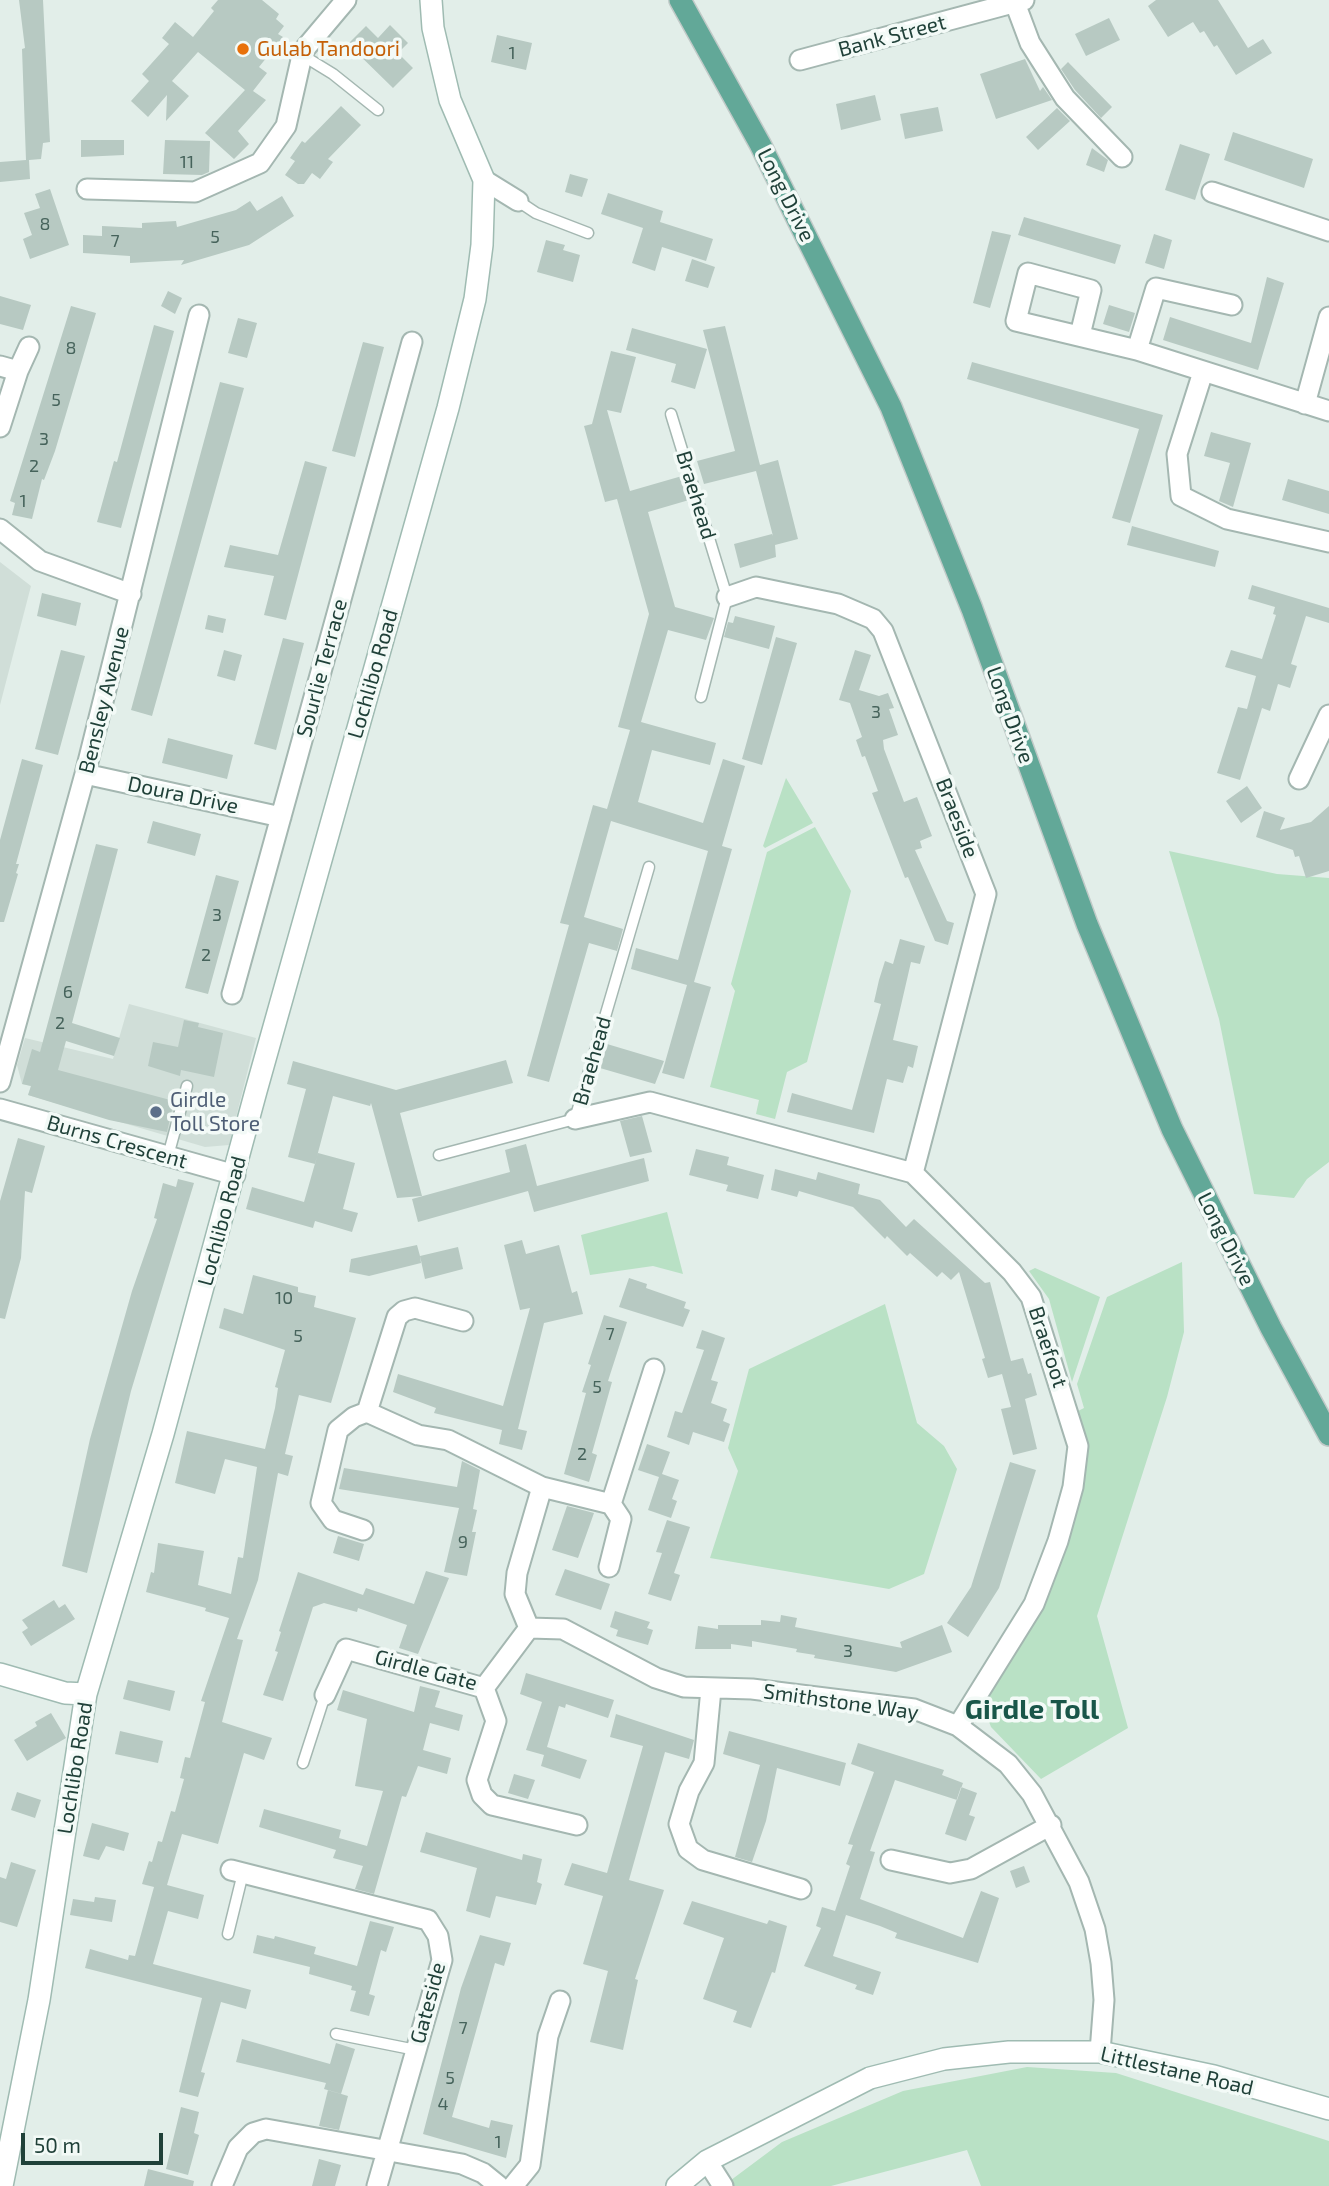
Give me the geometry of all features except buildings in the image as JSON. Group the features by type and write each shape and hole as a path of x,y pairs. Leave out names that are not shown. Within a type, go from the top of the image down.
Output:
{"main road":[{"name":"Long Drive","path":"680,0 760,144 891,407 972,610 1087,924 1172,1129 1329,1435"}],"street":[{"path":"88,189 195,192 260,163 286,126 302,55 346,0"},
{"path":"430,0 433,28 450,100 484,180 518,201"},
{"path":"1019,2 1030,43 1065,98 1122,158"},
{"name":"Bank Street","path":"800,60 1019,2"},
{"name":"Lochlibo Road","path":"2,2186 39,2000 86,1694 163,1434 460,364 475,299 484,180"},
{"path":"1212,192 1329,231"},
{"path":"1137,350 1156,288 1231,305"},
{"name":"Bensley Avenue","path":"0,1082 85,774 199,315"},
{"path":"1305,404 1329,317"},
{"path":"1080,335 1137,350 1329,411"},
{"name":"Sourlie Terrace","path":"232,994 412,342"},
{"path":"0,427 9,369 29,347"},
{"path":"1203,372 1177,454 1181,496 1227,520 1329,541"},
{"path":"0,530 40,561 131,594"},
{"name":"Braeside","path":"727,597 756,587 838,604 873,619 878,625 941,773 986,894 913,1173"},
{"path":"1299,779 1329,715"},
{"name":"Doura Drive","path":"85,774 281,817"},
{"path":"575,1119 650,1102 913,1173"},
{"name":"Burns Crescent","path":"0,1109 235,1175"},
{"name":"Braefoot","path":"913,1173 1012,1272 1031,1297 1078,1446 1073,1487 1058,1541 1034,1604 958,1726"},
{"path":"367,1412 397,1317 404,1311 415,1308 463,1321"},
{"path":"611,1504 654,1369"},
{"path":"363,1530 333,1520 321,1503 338,1430 354,1417 367,1412 418,1435 448,1440 542,1487 611,1504 621,1519 609,1567"},
{"path":"529,1628 515,1594 517,1573 542,1487"},
{"name":"Smithstone Way","path":"529,1628 563,1629 656,1678 684,1687 752,1689 914,1709 958,1726 1008,1764 1051,1825 1079,1882 1095,1929 1104,2000 1100,2052"},
{"name":"Girdle Gate","path":"326,1695 346,1649 484,1688 529,1628"},
{"path":"0,1674 65,1693 86,1694"},
{"path":"484,1688 496,1721 477,1780 482,1795 492,1805 577,1825"},
{"path":"711,1689 704,1763 689,1791 679,1824 688,1849 703,1860 801,1889"},
{"path":"891,1860 950,1873 971,1869 1051,1825"},
{"name":"Gateside","path":"237,1872 428,1920 438,1936 442,1960 377,2186"},
{"path":"513,2186 530,2165 548,2036 561,2001"},
{"name":"Littlestane Road","path":"677,2186 707,2161 870,2078 944,2059 1009,2052 1100,2052 1214,2076 1329,2109"},
{"path":"222,2186 239,2148 253,2133 266,2129 462,2164 483,2173 499,2186"},
{"path":"707,2161 723,2186"}],"lane":[{"path":"302,55 333,74 378,110"},
{"path":"518,201 536,213 588,233"},
{"name":"Braehead","path":"671,414 727,597"},
{"path":"701,697 727,597"},
{"name":"Braehead","path":"439,1155 575,1119 649,867"},
{"path":"168,1156 187,1086"},
{"path":"303,1763 326,1695"},
{"name":"Gateside","path":"228,1934 237,1872"},
{"path":"336,2034 416,2050"}],"shaded area":[{"path":"0,562 31,586 0,705"},
{"path":"129,1004 256,1038 229,1145 205,1147 28,1095 31,1086 22,1084 17,1065 25,1038 113,1059"}],"green space":[{"path":"786,778 813,823 765,848 763,846"},
{"path":"815,827 851,891 807,1062 787,1072 775,1119 756,1114 759,1100 710,1087 735,991 731,984 767,852"},
{"path":"1169,851 1277,874 1329,878 1329,1162 1307,1179 1294,1198 1254,1194 1219,1019"},
{"path":"667,1212 683,1274 653,1266 590,1275 581,1235"},
{"path":"1182,1262 1184,1332 1167,1397 1097,1616 1128,1728 1041,1779 991,1727 983,1706 1084,1470 1086,1439 1078,1411 1084,1408 1077,1384 1107,1297"},
{"path":"1035,1268 1100,1297 1072,1382 1049,1299 1029,1271"},
{"path":"885,1304 917,1423 944,1446 957,1469 924,1574 889,1589 710,1558 738,1471 728,1448 749,1369"},
{"path":"1027,2067 1116,2073 1329,2141 1329,2186 981,2186 967,2150 831,2186 723,2186 782,2142 903,2091"}],"place":[{"name":"Gulab Tandoori","path":"243,49"},
{"name":"Girdle Toll Store","path":"156,1112"}],"district":[{"name":"Girdle Toll","path":"1032,1710"}]}
